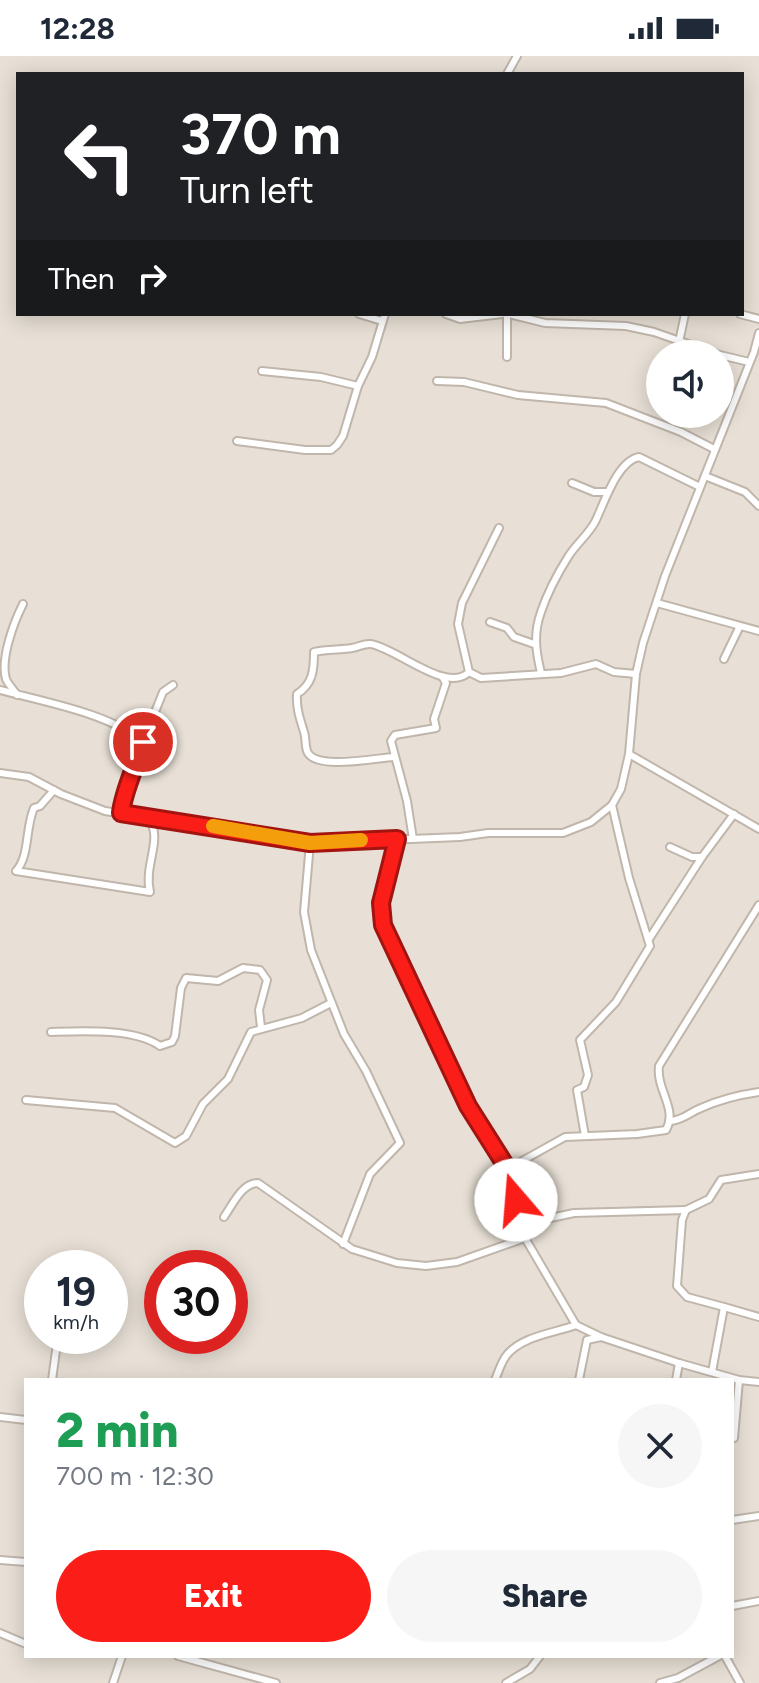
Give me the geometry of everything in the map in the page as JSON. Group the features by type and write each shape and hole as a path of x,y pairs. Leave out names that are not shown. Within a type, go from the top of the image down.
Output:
{"street":[{"path":"452,316 460,319 488,316"},
{"path":"506,316 507,357"},
{"path":"515,316 545,323 626,326 674,340"},
{"path":"596,325 598,316"},
{"path":"679,340 685,316"},
{"path":"237,441 305,450 331,450 343,436 383,318"},
{"path":"0,773 29,777 105,811 310,843 488,833 563,833 591,822 612,805 621,789 629,754 636,674 643,643 714,449 749,362 757,353 759,333"},
{"path":"734,358 749,362"},
{"path":"262,371 321,377 358,386"},
{"path":"437,381 464,382 518,395 606,403 681,432 714,449"},
{"path":"541,673 534,644 541,613 569,555 594,524 608,492 625,466 633,458 639,457 700,487"},
{"path":"705,476 745,492 759,506"},
{"path":"572,483 594,492 608,492"},
{"path":"469,672 458,624 462,603 499,528"},
{"path":"657,603 739,628 759,631"},
{"path":"17,695 6,679 5,662 13,624 23,604"},
{"path":"490,622 507,628 514,637 534,644"},
{"path":"724,659 739,628"},
{"path":"393,757 324,762 312,758 307,751 296,704 297,694 306,689 311,681 314,652 352,648 367,643 397,652 443,678 456,680 469,672"},
{"path":"469,672 481,678 561,673 596,664 614,672 636,674"},
{"path":"413,839 407,801 391,741 395,735 436,728 434,719 446,683 443,678"},
{"path":"121,813 122,801 163,692 173,685"},
{"path":"0,690 69,706 131,732 143,742"},
{"path":"629,754 759,829"},
{"path":"54,790 40,806 34,808 27,822 24,862 16,871 150,892 147,879 156,833 152,825 155,817"},
{"path":"585,1136 577,1090 584,1087 588,1075 580,1040 616,1002 650,946 629,878 612,805"},
{"path":"649,939 734,814"},
{"path":"397,839 381,903 383,925 468,1106 509,1171 525,1238 576,1325 601,1337 732,1378"},
{"path":"310,843 304,912 311,950 331,1003 400,1143 370,1174 343,1244"},
{"path":"670,847 692,857 702,857"},
{"path":"509,1171 565,1137 666,1130 671,1121 671,1111 660,1084 659,1066 759,905"},
{"path":"51,1032 114,1034 151,1039 160,1046 172,1042 181,988 186,978 218,981 243,968 260,970 267,980 259,1010 261,1027"},
{"path":"26,1100 115,1108 175,1143 186,1136 203,1104 228,1079 251,1032 261,1027 281,1026 331,1003"},
{"path":"671,1121 685,1119 696,1110 732,1095 759,1092"},
{"path":"522,1224 574,1213 686,1210 709,1199 721,1180 759,1174"},
{"path":"224,1217 245,1187 258,1183 343,1244 397,1263 426,1266 457,1262 525,1238"},
{"path":"686,1210 682,1220 677,1286 687,1297 759,1317"},
{"path":"712,1372 724,1307"},
{"path":"496,1378 505,1357 514,1348 551,1331 576,1325"},
{"path":"579,1378 587,1340 601,1337"},
{"path":"52,1378 56,1354"},
{"path":"676,1378 679,1363"},
{"path":"734,1379 759,1382"},
{"path":"734,1438 739,1380"},
{"path":"0,1417 24,1420"},
{"path":"734,1520 759,1516"},
{"path":"0,1560 24,1562"},
{"path":"734,1606 759,1601"},
{"path":"0,1633 24,1643"},
{"path":"113,1683 121,1658"},
{"path":"185,1658 276,1683"},
{"path":"506,1683 530,1669 538,1658"},
{"path":"660,1683 678,1678 718,1658"},
{"path":"723,1658 740,1683"}],"shaded area":[{"path":"0,56 759,56 759,1683 0,1683"}],"slow traffic":[{"path":"213,826 310,843 361,840"}],"route":[{"path":"143,742 136,769 122,801 121,813 310,843 397,839 381,903 383,925 468,1106 509,1171 516,1200"}]}
